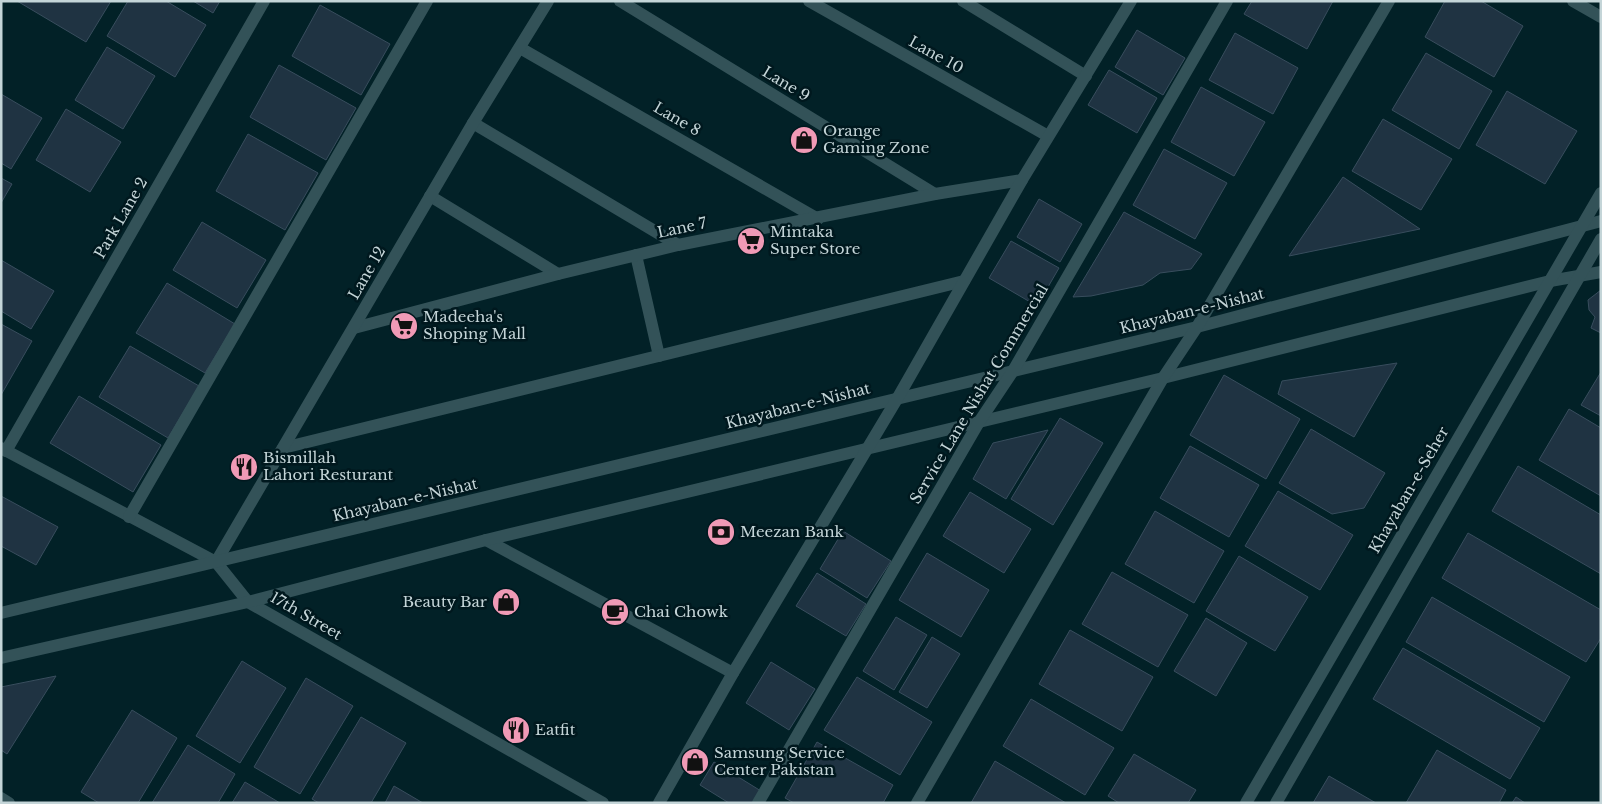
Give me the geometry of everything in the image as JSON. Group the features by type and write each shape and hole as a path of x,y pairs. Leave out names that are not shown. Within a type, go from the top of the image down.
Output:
{"street":[{"name":"Park Lane 2","path":"4,450 264,1"},
{"path":"129,517 428,1"},
{"name":"Lane 12","path":"216,562 473,123 548,1"},
{"name":"Lane 9","path":"620,1 935,194"},
{"name":"Lane 10","path":"808,1 1048,136"},
{"path":"962,1 1086,76"},
{"path":"659,803 733,673 896,399 1022,180 1131,1"},
{"name":"Service Lane Nishat Commercial","path":"758,803 979,422 1013,371 1227,1"},
{"path":"917,803 1163,378 1197,327 1389,1"},
{"path":"1573,1 1601,17"},
{"name":"Lane 8","path":"520,48 818,218"},
{"path":"473,123 678,245"},
{"name":"Lane 7","path":"354,328 558,274 678,245 935,194 1022,180"},
{"name":"Khayaban-e-Seher","path":"1246,803 1601,193"},
{"path":"430,196 558,274"},
{"name":"Khayaban-e-Nishat","path":"1,613 1197,327 1601,221"},
{"path":"1276,803 1601,239"},
{"path":"636,255 659,356"},
{"path":"1,658 248,602 486,540 1163,378 1550,280 1601,272"},
{"path":"283,448 964,281"},
{"name":"17th Street","path":"4,450 216,562 248,602 603,803"},
{"path":"486,540 733,673"},
{"path":"1,798 9,803"}],"building":[{"path":"17,1 111,1 86,42"},
{"path":"128,1 166,1 206,25 175,77 107,36"},
{"path":"193,1 220,1 213,13"},
{"path":"1252,1 1333,1 1307,49 1244,14"},
{"path":"1445,1 1481,1 1523,26 1494,77 1425,37"},
{"path":"320,5 390,44 361,95 292,56"},
{"path":"1137,30 1185,58 1163,95 1115,67"},
{"path":"1235,33 1298,68 1273,114 1209,80"},
{"path":"107,47 155,76 123,129 75,100"},
{"path":"1426,53 1492,91 1459,149 1392,110"},
{"path":"279,65 356,108 326,160 250,117"},
{"path":"1109,70 1157,98 1137,133 1088,105"},
{"path":"1201,87 1265,122 1234,176 1171,142"},
{"path":"1507,91 1577,131 1545,184 1476,145"},
{"path":"1,94 42,118 11,169 1,163"},
{"path":"66,109 121,142 90,192 36,160"},
{"path":"1383,119 1452,159 1421,210 1352,171"},
{"path":"248,134 318,173 285,230 216,191"},
{"path":"1164,149 1227,183 1195,239 1133,205"},
{"path":"1343,177 1420,229 1289,256"},
{"path":"1,178 12,184 1,203"},
{"path":"1039,199 1082,224 1060,262 1017,237"},
{"path":"1124,212 1202,254 1191,269 1160,273 1143,285 1091,296 1073,297"},
{"path":"202,222 266,260 237,308 173,270"},
{"path":"1011,241 1059,268 1037,306 989,278"},
{"path":"1,260 54,291 31,329 1,311"},
{"path":"167,283 235,324 205,373 136,333"},
{"path":"1601,290 1601,333 1591,328 1595,317 1589,310 1588,300"},
{"path":"1,324 32,341 1,395"},
{"path":"130,346 199,386 168,438 99,397"},
{"path":"1397,363 1354,437 1278,394 1282,381"},
{"path":"1601,372 1601,416 1581,405"},
{"path":"1224,375 1300,419 1266,479 1190,435"},
{"path":"79,396 161,445 133,492 50,443"},
{"path":"1569,409 1601,428 1601,496 1539,460"},
{"path":"1060,418 1103,443 1053,525 1011,499"},
{"path":"1311,429 1385,473 1364,508 1332,514 1279,483"},
{"path":"1048,430 1006,499 973,479 993,443"},
{"path":"1190,446 1259,485 1229,537 1160,498"},
{"path":"1518,466 1601,515 1601,574 1492,511"},
{"path":"1278,491 1353,535 1320,590 1245,546"},
{"path":"970,492 1031,529 1004,573 943,536"},
{"path":"1,496 58,527 36,565 1,546"},
{"path":"1155,511 1224,551 1194,603 1125,564"},
{"path":"843,531 891,561 867,598 820,569"},
{"path":"1468,533 1601,610 1601,638 1586,662 1442,578"},
{"path":"927,553 989,590 961,637 899,600"},
{"path":"1239,556 1308,597 1275,651 1206,611"},
{"path":"1112,572 1188,615 1158,667 1082,624"},
{"path":"817,573 866,604 846,636 796,606"},
{"path":"1432,597 1570,677 1544,722 1406,642"},
{"path":"896,617 927,635 894,690 863,671"},
{"path":"1206,618 1247,643 1216,696 1174,671"},
{"path":"1070,630 1153,677 1122,731 1039,684"},
{"path":"932,637 960,654 927,708 899,692"},
{"path":"1403,648 1540,728 1510,779 1373,699"},
{"path":"242,661 286,688 240,763 196,736"},
{"path":"771,662 815,689 789,730 746,703"},
{"path":"56,676 7,754 1,750 1,687"},
{"path":"857,677 932,722 900,775 824,730"},
{"path":"306,678 353,706 300,794 254,767"},
{"path":"1031,699 1114,748 1085,795 1003,746"},
{"path":"132,710 177,738 138,803 99,803 81,792"},
{"path":"361,717 406,743 371,803 319,803 312,799"},
{"path":"817,742 893,785 883,803 794,803 785,798"},
{"path":"188,745 235,774 218,803 152,803"},
{"path":"1437,750 1506,790 1499,803 1406,803"},
{"path":"1134,754 1196,790 1188,803 1119,803 1108,796"},
{"path":"995,761 1066,803 971,803"},
{"path":"714,762 761,791 754,803 729,803 700,785"},
{"path":"1329,776 1376,803 1313,803"},
{"path":"245,782 280,803 232,803"},
{"path":"394,786 423,803 385,803"},
{"path":"1516,797 1525,803 1512,803"}],"place":[{"name":"Orange Gaming Zone","path":"804,140"},
{"name":"Mintaka Super Store","path":"751,241"},
{"name":"Madeeha's Shoping Mall","path":"404,326"},
{"name":"Bismillah Lahori Resturant","path":"244,467"},
{"name":"Meezan Bank","path":"721,532"},
{"name":"Beauty Bar","path":"506,602"},
{"name":"Chai Chowk","path":"615,612"},
{"name":"Eatfit","path":"516,730"},
{"name":"Samsung Service Center Pakistan","path":"695,762"}]}
